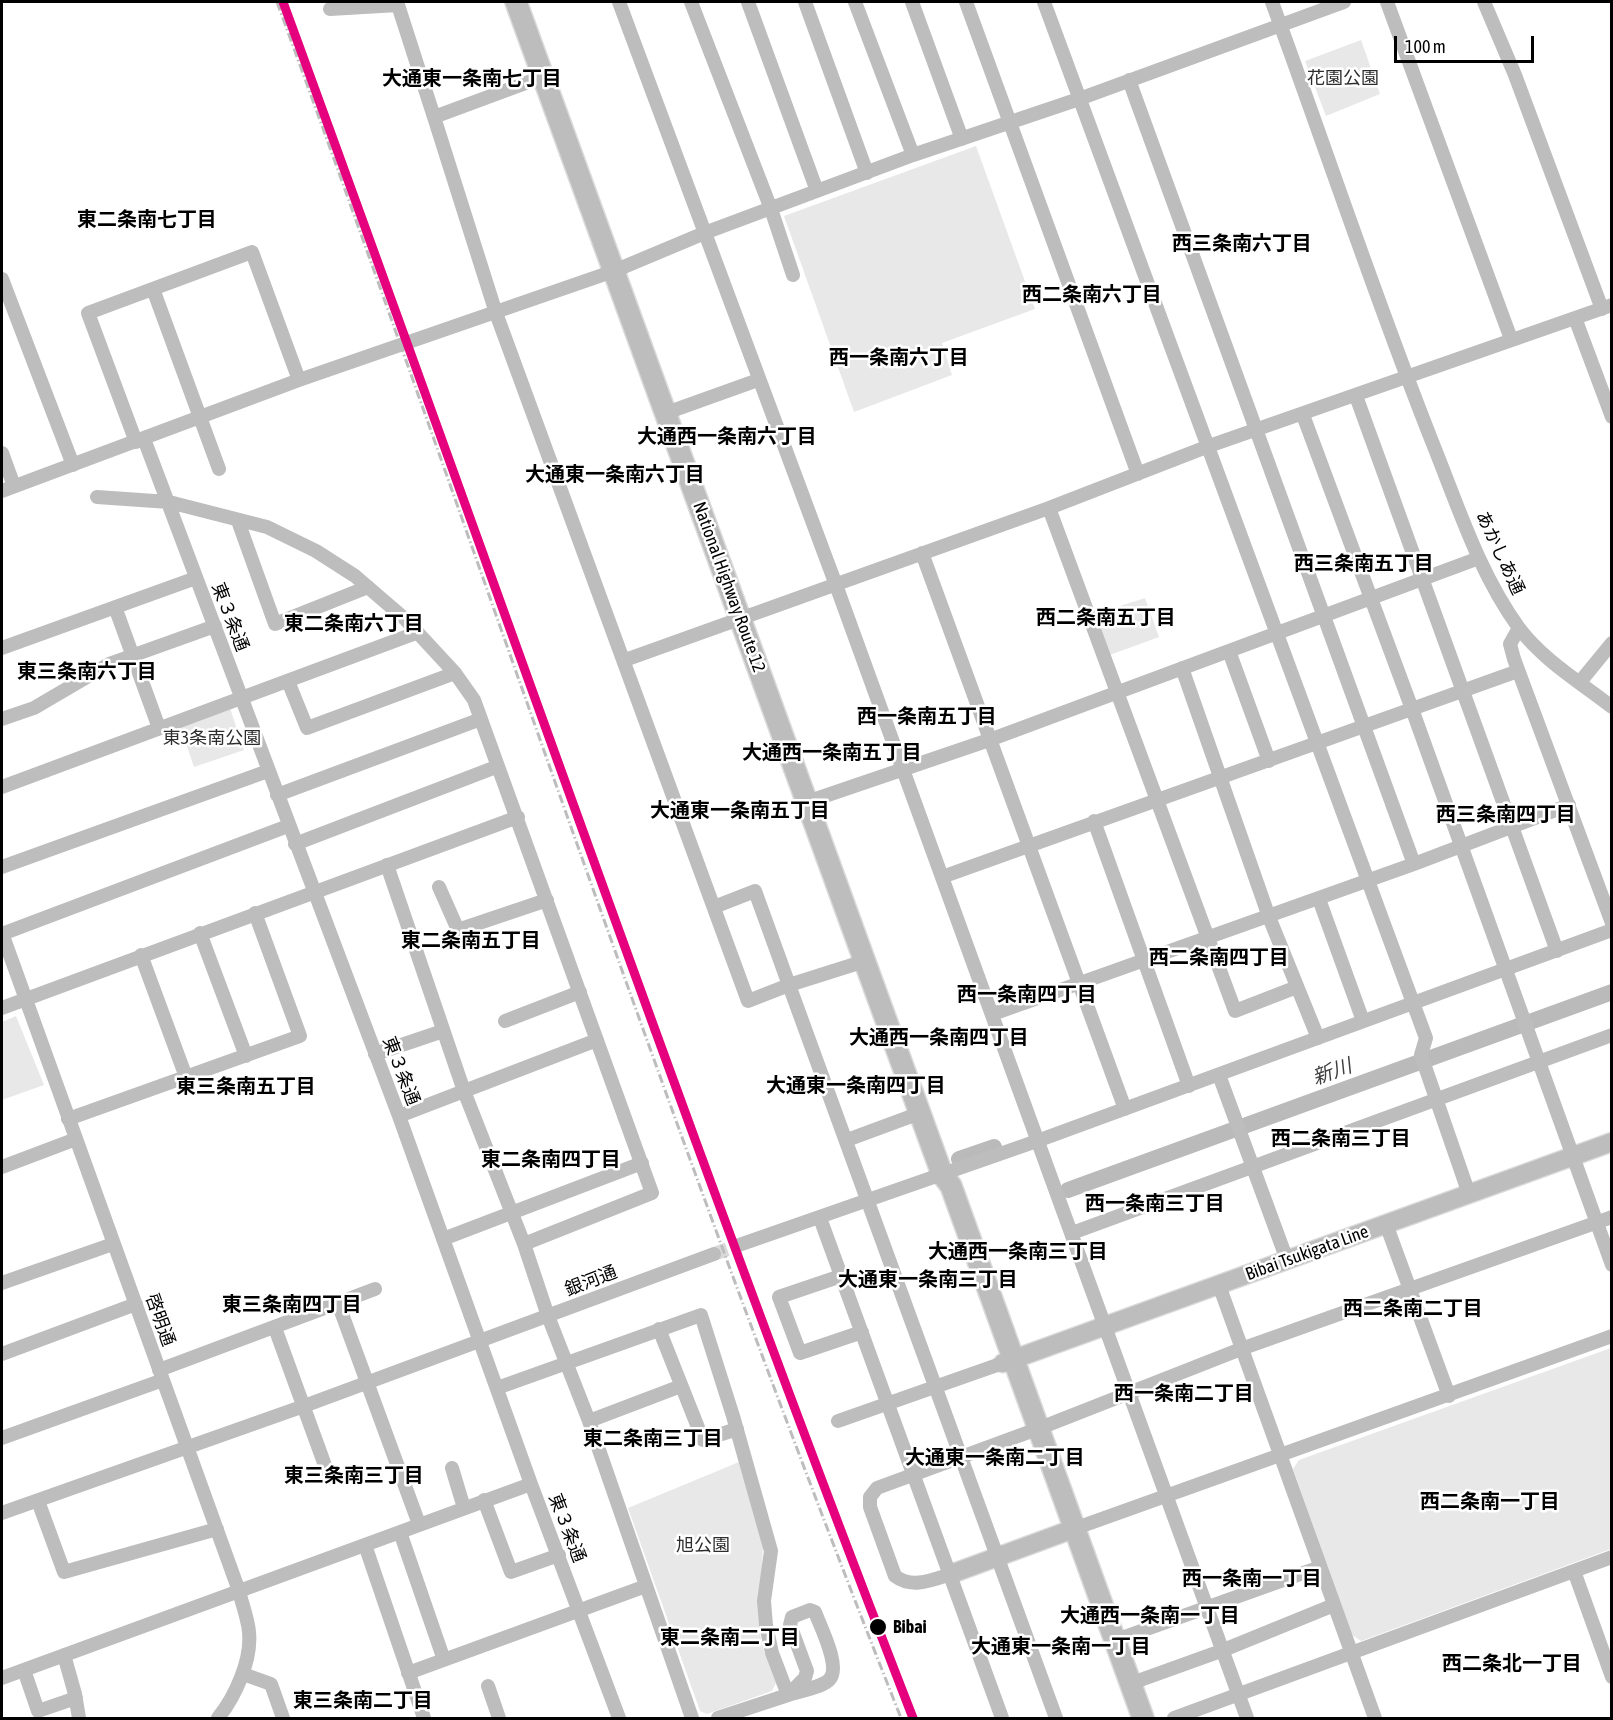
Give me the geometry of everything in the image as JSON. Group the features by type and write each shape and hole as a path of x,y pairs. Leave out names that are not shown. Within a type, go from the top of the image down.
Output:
{"highway":[{"name":"National Highway Route 12","path":"516,2 942,1174 951,1186 1008,1361 1070,1530 1133,1719"},
{"name":"National Highway Route 12","path":"1070,1530 1116,1640 1143,1719"}],"main road":[{"name":"Bibai Tsukigata Line","path":"1008,1361 1611,1142"},
{"path":"951,1574 1070,1530"}],"street":[{"path":"619,2 706,232 758,380 836,585 993,1014 1247,1719"},
{"path":"691,2 771,209 793,275"},
{"path":"748,2 817,191"},
{"path":"805,2 867,172"},
{"path":"855,2 913,155"},
{"path":"912,2 962,139"},
{"path":"966,2 1138,474"},
{"path":"1044,2 1426,1038 1420,1055 1469,1194"},
{"name":"あかしあ通","path":"1272,2 1407,378 1479,558 1519,628 1542,654 1611,707"},
{"path":"2,453 8,488 140,441 299,380 614,271 706,232 913,155 1079,99 1344,2"},
{"path":"1388,2 1511,339"},
{"path":"625,660 1049,508 1209,446 1303,415 1606,307 1484,2"},
{"path":"330,9 398,5 496,313 748,1001 865,962"},
{"path":"434,117 543,77"},
{"path":"1129,80 1414,864"},
{"path":"219,469 153,289 252,252 299,380"},
{"path":"2,279 73,465"},
{"name":"東３条通","path":"153,289 88,314 140,441 169,502 312,891 399,1116 531,1484 619,1719"},
{"path":"1575,318 1611,417"},
{"path":"666,413 758,380"},
{"path":"1356,396 1557,951"},
{"path":"1303,415 1462,846 1611,1265"},
{"path":"97,497 169,502 267,527 316,551 368,587 405,619 455,672 474,700 496,767 518,817 652,1193 524,1244"},
{"path":"1049,508 1115,692 1235,1011 1297,987"},
{"path":"238,521 275,624 368,587"},
{"path":"922,553 992,739 1125,1108"},
{"path":"807,802 992,739 1479,558"},
{"path":"2,648 196,578"},
{"path":"115,607 159,728"},
{"path":"2,719 34,708 109,664 215,626"},
{"path":"1519,628 1510,644 1518,671 1607,898 1611,922"},
{"path":"2,787 416,633"},
{"path":"1580,682 1611,643"},
{"path":"1228,651 1269,761"},
{"path":"1182,668 1269,917 1318,1038"},
{"path":"942,877 1518,671"},
{"path":"288,681 307,728 455,672"},
{"path":"277,795 481,719"},
{"path":"295,844 496,767"},
{"path":"2,867 268,771"},
{"path":"993,1014 1367,882 1569,805"},
{"path":"2,1008 255,912 518,817"},
{"path":"1094,821 1189,1086"},
{"path":"2,933 288,826"},
{"path":"387,865 464,1091 524,1244 548,1316 589,1422 692,1719"},
{"path":"439,887 458,930 547,900"},
{"path":"714,907 755,891 935,1387 999,1556 1056,1719"},
{"path":"1319,899 1363,1021"},
{"path":"68,1119 300,1036 255,912"},
{"path":"739,1245 1037,1141 1611,930"},
{"name":"啓明通","path":"2,933 239,1591 250,1633 243,1674 228,1706 218,1719"},
{"path":"200,933 246,1056"},
{"path":"141,955 186,1077"},
{"path":"505,1020 580,992"},
{"path":"375,1054 443,1031"},
{"path":"1072,1233 1251,1165 1611,1035"},
{"path":"399,1116 597,1040"},
{"path":"1219,1075 1287,1260"},
{"path":"846,1140 920,1113"},
{"path":"2,1167 76,1139"},
{"path":"443,1239 642,1163"},
{"path":"951,1574 918,1584 902,1581 895,1576 870,1506 870,1497 877,1488 1034,1430 1241,1349 1411,1290 1611,1216"},
{"path":"820,1218 1002,1719"},
{"path":"1386,1224 1449,1396"},
{"path":"2,1283 113,1244"},
{"name":"銀河通","path":"2,1513 304,1406 714,1254"},
{"path":"841,1276 779,1297 800,1353 862,1332"},
{"path":"1219,1285 1375,1719"},
{"path":"2,1438 375,1289"},
{"path":"338,1303 419,1524"},
{"path":"2,1354 136,1304"},
{"path":"497,1388 701,1314 771,1551 764,1601 766,1625 772,1653 788,1695"},
{"path":"275,1328 327,1471"},
{"path":"659,1329 703,1440 736,1429"},
{"path":"1070,1530 1611,1336"},
{"path":"838,1421 1008,1361"},
{"path":"589,1422 681,1386"},
{"path":"452,1468 464,1508"},
{"path":"2,1678 531,1484"},
{"path":"484,1500 511,1572 559,1555"},
{"path":"38,1501 64,1572 217,1529"},
{"path":"400,1532 444,1660"},
{"path":"365,1545 424,1719"},
{"path":"1174,1719 1611,1557"},
{"path":"1116,1640 1320,1567"},
{"path":"1574,1571 1607,1653 1611,1677"},
{"path":"408,1673 646,1586"},
{"path":"1132,1683 1221,1651 1334,1605"},
{"path":"718,1719 788,1695 827,1681 833,1675 834,1665 815,1612 810,1610 792,1617 790,1625 807,1671 805,1678 788,1695"},
{"path":"64,1655 76,1698 79,1719"},
{"path":"24,1670 38,1711 76,1698"},
{"path":"243,1674 271,1684 283,1719"},
{"path":"488,1686 499,1719"}],"green space":[{"name":"花園公園","path":"1361,40 1380,94 1326,116 1305,61"},
{"path":"976,146 1035,309 942,343 952,375 854,412 784,216"},
{"path":"1145,598 1159,637 1107,656 1092,615"},
{"name":"東3条南公園","path":"230,708 244,750 194,767 180,726"},
{"path":"16,1016 44,1085 2,1100 2,1022"},
{"path":"1611,1348 1611,1549 1361,1641 1352,1635 1293,1469 1299,1460"},
{"name":"旭公園","path":"739,1462 763,1546 759,1629 764,1652 776,1683 772,1691 707,1714 700,1711 628,1508"}],"waterway":[{"name":"新川","path":"1068,1190 1612,992"},
{"name":"新川","path":"959,1159 994,1147"}],"tunnel":[{"path":"714,1254 739,1245"}],"railway":[{"path":"277,2 660,1077 818,1505 901,1718"},
{"path":"648,1008 653,1036"}],"transit line":[{"path":"283,2 672,1076 831,1505 913,1718"}],"place":[{"name":"Bibai","path":"878,1627"}],"district":[{"name":"大通東一条南七丁目","path":"472,79"},
{"name":"東二条南七丁目","path":"147,220"},
{"name":"西三条南六丁目","path":"1242,244"},
{"name":"西二条南六丁目","path":"1092,295"},
{"name":"西一条南六丁目","path":"899,358"},
{"name":"大通西一条南六丁目","path":"727,437"},
{"name":"大通東一条南六丁目","path":"615,475"},
{"name":"西三条南五丁目","path":"1364,564"},
{"name":"西二条南五丁目","path":"1106,618"},
{"name":"東二条南六丁目","path":"354,624"},
{"name":"東三条南六丁目","path":"87,672"},
{"name":"西一条南五丁目","path":"927,717"},
{"name":"大通西一条南五丁目","path":"832,753"},
{"name":"大通東一条南五丁目","path":"740,811"},
{"name":"西三条南四丁目","path":"1506,815"},
{"name":"東二条南五丁目","path":"471,941"},
{"name":"西二条南四丁目","path":"1219,958"},
{"name":"西一条南四丁目","path":"1027,995"},
{"name":"大通西一条南四丁目","path":"939,1038"},
{"name":"大通東一条南四丁目","path":"856,1086"},
{"name":"東三条南五丁目","path":"246,1087"},
{"name":"西二条南三丁目","path":"1341,1139"},
{"name":"東二条南四丁目","path":"551,1160"},
{"name":"西一条南三丁目","path":"1155,1204"},
{"name":"大通西一条南三丁目","path":"1018,1252"},
{"name":"大通東一条南三丁目","path":"928,1280"},
{"name":"東三条南四丁目","path":"292,1305"},
{"name":"西二条南二丁目","path":"1413,1309"},
{"name":"西一条南二丁目","path":"1184,1394"},
{"name":"東二条南三丁目","path":"653,1439"},
{"name":"大通東一条南二丁目","path":"995,1458"},
{"name":"東三条南三丁目","path":"354,1476"},
{"name":"西二条南一丁目","path":"1490,1502"},
{"name":"西一条南一丁目","path":"1252,1579"},
{"name":"大通西一条南一丁目","path":"1150,1616"},
{"name":"東二条南二丁目","path":"730,1638"},
{"name":"大通東一条南一丁目","path":"1061,1647"},
{"name":"西二条北一丁目","path":"1512,1664"},
{"name":"東三条南二丁目","path":"363,1701"}]}
